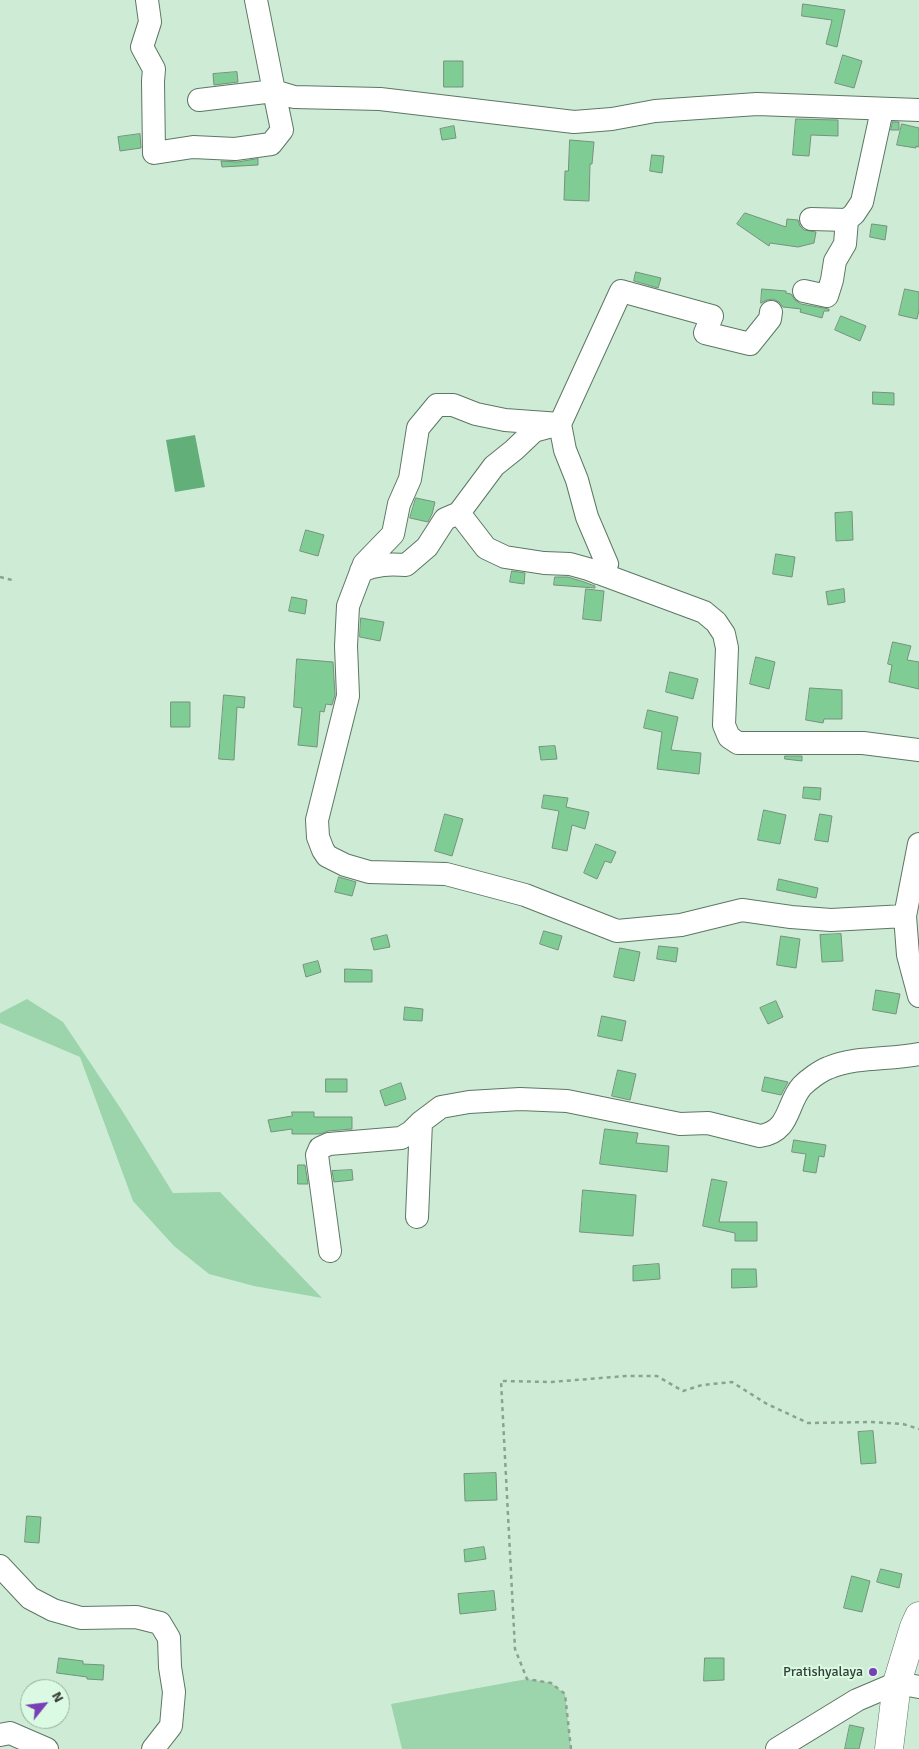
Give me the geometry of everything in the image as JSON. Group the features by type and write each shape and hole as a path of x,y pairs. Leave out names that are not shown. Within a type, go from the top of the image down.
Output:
{"main road":[{"path":"889,1749 908,1685 914,1627 919,1616"}],"street":[{"path":"146,0 150,22 142,46 154,69 152,80 154,153 193,147 235,148 271,144 282,130 256,0"},
{"path":"199,100 274,91 294,97 380,99 574,122 612,119 655,111 757,104 919,110"},
{"path":"811,219 847,220 854,214 862,202 882,110"},
{"path":"804,291 828,296 835,261 845,244 847,220"},
{"path":"598,573 607,564 587,516 577,480 565,450 560,424 621,291 712,316 705,333 750,344 770,319 771,312"},
{"path":"560,424 505,420 476,414 453,405 437,405 418,428 410,479 399,504 394,534 364,564 348,606 346,646 348,696 317,820 318,837 327,856 344,865 369,872 446,874 454,876 525,895 617,931 680,925 742,910 790,917 831,920 905,916"},
{"path":"361,571 372,566 406,565 427,547 444,519 459,513 494,466 534,431 560,424"},
{"path":"459,513 486,548 505,557 544,563 570,564 704,612 716,622 724,634 727,648 724,725 729,736 738,742 863,743 919,750"},
{"path":"919,844 905,916 908,955 919,996"},
{"path":"330,1251 317,1155 320,1148 329,1144 401,1138 412,1132 421,1122 441,1107 469,1102 520,1099 567,1100 680,1124 708,1123 760,1136 769,1135 778,1130 802,1086 827,1068 868,1058 902,1057 919,1054"},
{"path":"417,1216 421,1122"},
{"path":"0,1566 30,1598 53,1610 82,1618 136,1617 160,1623 169,1638 170,1667 174,1692 172,1726 152,1749"},
{"path":"777,1749 857,1700 908,1685"},
{"path":"0,1735 10,1733 47,1749"}],"path":[{"path":"0,577 12,580"},
{"path":"572,1749 566,1694 551,1683 527,1679 515,1649 501,1381 551,1382 626,1376 657,1376 683,1391 702,1385 732,1382 768,1404 808,1423 871,1422 903,1424 919,1429"}],"shaded area":[{"path":"195,435 205,487 175,492 166,440"},
{"path":"27,999 63,1022 121,1109 173,1193 220,1192 322,1298 254,1286 209,1274 174,1246 133,1201 80,1057 0,1023 0,1013"},
{"path":"527,1679 551,1683 565,1694 571,1749 402,1749 391,1704"}],"building":[{"path":"803,4 845,10 837,47 826,44 832,20 802,16"},
{"path":"843,55 862,61 854,88 835,83"},
{"path":"444,61 463,61 463,87 444,87"},
{"path":"237,72 238,82 214,85 213,74"},
{"path":"796,119 838,120 838,136 811,135 809,156 793,155"},
{"path":"893,122 899,122 899,130 891,130"},
{"path":"902,124 919,128 919,147 897,145"},
{"path":"454,126 456,138 442,140 440,129"},
{"path":"140,134 141,148 120,151 118,137"},
{"path":"570,140 594,142 592,164 590,164 589,201 564,200 565,171 568,171"},
{"path":"652,155 664,156 662,173 650,171"},
{"path":"258,159 258,165 222,167 221,161 237,162"},
{"path":"745,213 786,227 787,219 798,220 804,230 816,232 814,243 798,247 770,243 769,246 737,224"},
{"path":"872,224 887,226 885,240 870,237"},
{"path":"636,272 661,278 658,288 634,281"},
{"path":"762,289 786,291 786,293 791,294 801,304 829,309 829,311 824,311 822,318 800,312 801,309 783,307 773,299 761,303"},
{"path":"905,289 919,292 917,319 899,315"},
{"path":"841,316 866,326 860,341 835,330"},
{"path":"873,392 894,393 894,405 873,404"},
{"path":"416,498 435,502 428,522 410,518"},
{"path":"852,512 853,540 836,541 835,513"},
{"path":"306,530 324,535 318,556 300,551"},
{"path":"776,554 795,557 792,577 773,574"},
{"path":"512,571 525,573 524,584 510,582"},
{"path":"555,577 568,577 595,586 595,588 554,585"},
{"path":"586,589 604,591 601,621 583,619"},
{"path":"844,589 845,602 828,605 826,592"},
{"path":"292,597 307,600 305,614 289,611"},
{"path":"361,618 384,622 380,641 360,637"},
{"path":"893,642 911,646 907,660 919,662 919,689 889,682 892,665 888,664"},
{"path":"756,657 775,662 769,689 750,684"},
{"path":"297,659 333,662 335,695 332,705 326,704 324,712 320,711 317,747 298,745 302,708 294,707"},
{"path":"670,672 698,679 693,699 666,692"},
{"path":"810,688 842,690 842,719 824,719 823,723 806,720"},
{"path":"224,695 245,697 244,708 237,707 234,760 219,759"},
{"path":"171,702 190,702 190,727 171,727"},
{"path":"648,710 678,717 671,750 701,753 699,774 657,769 662,732 644,728"},
{"path":"555,746 557,759 541,760 539,747"},
{"path":"785,756 802,756 802,761 785,759"},
{"path":"804,787 821,788 820,800 803,798"},
{"path":"544,795 568,798 566,807 589,812 585,829 572,825 567,851 552,848 559,811 542,808"},
{"path":"764,810 786,815 780,844 758,840"},
{"path":"445,814 463,819 452,856 435,851"},
{"path":"820,814 832,816 828,842 815,840"},
{"path":"596,844 616,852 611,863 605,861 597,879 584,873"},
{"path":"339,877 356,882 352,896 335,892"},
{"path":"779,879 818,888 816,898 777,890"},
{"path":"544,931 562,936 558,950 540,944"},
{"path":"841,934 843,961 822,962 820,935"},
{"path":"387,935 390,947 374,950 371,939"},
{"path":"781,936 800,939 796,968 777,965"},
{"path":"659,946 678,948 676,962 657,959"},
{"path":"620,948 640,952 634,981 614,977"},
{"path":"318,961 321,972 306,977 303,965"},
{"path":"345,969 372,970 372,982 345,982"},
{"path":"876,990 900,994 896,1014 873,1010"},
{"path":"776,1001 783,1017 768,1024 760,1008"},
{"path":"405,1007 423,1009 422,1021 404,1020"},
{"path":"602,1016 626,1021 622,1041 598,1036"},
{"path":"618,1070 636,1074 630,1100 612,1096"},
{"path":"765,1077 788,1082 781,1095 762,1091"},
{"path":"326,1079 347,1079 347,1092 326,1092"},
{"path":"401,1083 406,1099 385,1106 380,1091"},
{"path":"292,1112 314,1112 314,1117 352,1117 352,1129 328,1131 320,1134 292,1134 292,1129 271,1132 268,1120 292,1116"},
{"path":"605,1129 638,1133 636,1143 669,1146 667,1172 600,1164"},
{"path":"794,1140 826,1145 824,1157 819,1156 816,1173 803,1171 806,1154 792,1152"},
{"path":"298,1165 305,1165 308,1184 298,1184"},
{"path":"352,1170 353,1180 334,1182 332,1171"},
{"path":"712,1179 727,1182 719,1222 757,1222 757,1241 735,1241 735,1233 703,1226"},
{"path":"583,1190 636,1195 633,1236 580,1232"},
{"path":"659,1264 660,1279 633,1281 633,1266"},
{"path":"732,1269 756,1269 757,1287 732,1288"},
{"path":"873,1431 876,1463 861,1464 858,1432"},
{"path":"496,1473 497,1500 465,1501 464,1474"},
{"path":"27,1516 41,1517 39,1543 25,1542"},
{"path":"484,1547 486,1559 465,1562 464,1550"},
{"path":"881,1569 902,1574 899,1588 877,1582"},
{"path":"852,1576 870,1581 862,1612 844,1608"},
{"path":"494,1591 496,1610 460,1614 458,1594"},
{"path":"59,1658 83,1661 83,1664 104,1665 103,1680 57,1673"},
{"path":"705,1658 724,1658 724,1680 704,1681"},
{"path":"850,1725 864,1728 859,1749 845,1749"}],"place":[{"name":"Pratishyalaya","path":"873,1672"}]}
